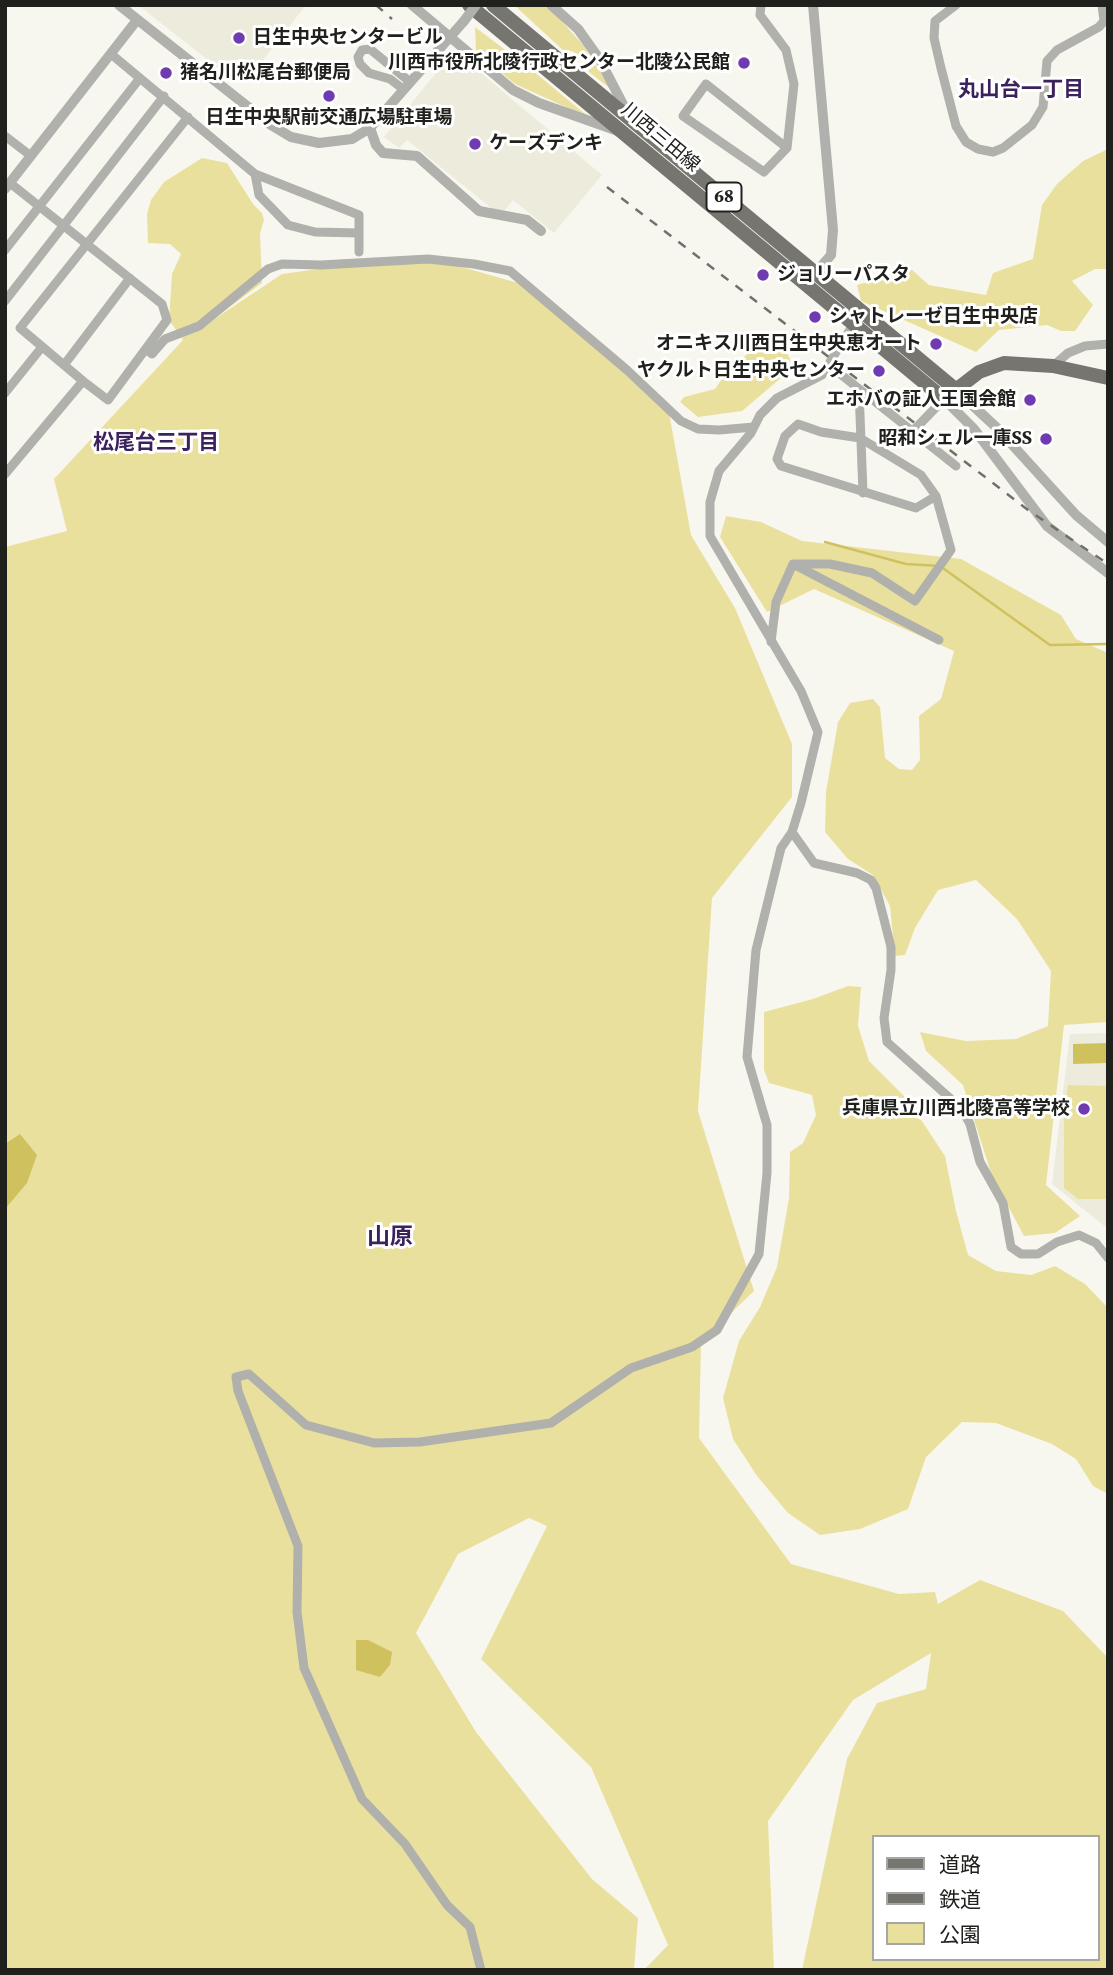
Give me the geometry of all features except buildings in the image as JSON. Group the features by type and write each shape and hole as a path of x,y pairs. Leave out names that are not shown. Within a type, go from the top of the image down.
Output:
{"main road":[{"name":"川西三田線","path":"469,5 624,133 810,278 950,394"},
{"name":"川西三田線","path":"493,5 631,118 810,278"},
{"path":"950,394 979,372 1004,363 1053,366 1108,378"}],"street":[{"path":"119,5 263,118 291,137 310,142 341,141 370,128 477,5"},
{"path":"412,5 526,97 624,133"},
{"path":"551,5 578,29 600,60 631,118"},
{"path":"761,5 760,15 786,50 794,84 787,148 764,172 682,116 706,84 787,148"},
{"path":"810,278 831,255 833,230 813,5"},
{"path":"956,5 935,21 934,38 941,68 956,126 967,142 978,149 993,152 1003,148 1032,125 1043,107 1047,61 1057,50 1099,27 1104,21 1102,5"},
{"path":"137,20 8,186 40,207 87,244 130,278 162,304 167,320 108,400 20,328 87,244 188,117"},
{"path":"370,49 406,86 369,73 360,64 358,57 362,50 370,49"},
{"path":"111,54 255,174 359,215 359,252"},
{"path":"5,250 140,78"},
{"path":"5,301 164,96"},
{"path":"370,128 376,145 383,153 417,156 472,206 492,215 527,220 541,231"},
{"path":"5,136 31,156"},
{"path":"255,174 259,195 288,225 315,232 359,233"},
{"path":"146,349 152,354 165,340 199,327 268,269 282,264 321,265 428,259 474,264 510,271 681,421 698,429 754,427"},
{"path":"64,365 130,278"},
{"path":"481,1970 470,1927 447,1905 405,1844 362,1799 304,1668 297,1612 298,1546 238,1391 236,1377 249,1374 306,1425 374,1443 420,1443 551,1423 631,1368 692,1347 717,1330 759,1254 767,1173 767,1125 747,1057 755,950 781,848 792,832 818,732 801,691 710,536 710,502 719,471 754,427 760,415 777,398 822,375 858,318"},
{"path":"1053,366 1068,353 1085,346 1108,344"},
{"path":"5,393 42,346"},
{"path":"829,365 956,466"},
{"path":"5,474 83,381"},
{"path":"859,389 863,493"},
{"path":"913,432 950,394"},
{"path":"950,394 1021,453 1059,498 1108,542"},
{"path":"950,394 1047,526 1108,573"},
{"path":"793,564 831,564 872,573 915,601 951,550 936,496 921,475 860,438 821,432 798,424 785,436 777,459 781,466 806,476 916,508 936,496"},
{"path":"1001,465 1007,453 1021,453"},
{"path":"771,643 776,603 793,564"},
{"path":"793,564 939,640"},
{"path":"792,832 814,863 858,873 871,880 876,888 891,947 891,970 884,1018 887,1042 961,1108 970,1124 980,1162 1003,1203 1011,1247 1021,1254 1038,1254 1057,1242 1079,1235 1096,1243 1108,1258"}],"shaded area":[{"path":"138,5 306,5 250,77 236,82"},
{"path":"468,62 602,175 554,233 513,200 505,210 495,211 407,140 399,148 384,137 444,63"},
{"name":"兵庫県立川西北陵高等学校","path":"1108,1033 1108,1229 1052,1184 1070,1034"},
{"path":"1108,1043 1108,1063 1073,1064 1073,1044"},
{"path":"20,1134 37,1155 27,1183 5,1209 5,1144"},
{"path":"356,1640 368,1640 392,1652 390,1665 380,1677 356,1670"}],"green space":[{"path":"514,5 543,5 558,17 583,45 612,90 589,72 588,64 572,51 565,52"},
{"path":"475,27 590,118 515,84 476,52"},
{"path":"1108,149 1108,269 1095,269 1072,281 1093,305 1075,331 1061,331 1047,325 999,330 976,352 861,301 857,285 912,270 929,285 986,295 993,273 1033,259 1042,205 1057,184 1083,161"},
{"path":"202,158 227,163 253,204 262,213 262,283 207,324 282,274 420,255 525,285 668,407 691,535 735,608 792,744 792,797 712,898 698,1111 754,1291 701,1342 699,1438 791,1564 899,1594 935,1592 938,1604 980,1580 1063,1611 1108,1658 1108,1970 802,1970 847,1759 877,1703 926,1689 931,1653 853,1700 768,1821 774,1970 644,1970 668,1945 591,1767 481,1659 547,1526 529,1518 458,1554 416,1633 476,1732 592,1879 638,1918 634,1970 5,1970 5,547 67,531 54,479 183,340 169,320 172,274 181,254 170,244 148,243 147,214 151,200 164,182"},
{"path":"765,345 785,349 790,359 788,372 742,411 698,417 680,402 684,397 715,389 729,369 746,355"},
{"path":"726,516 761,522 802,541 961,559 1061,615 1076,639 1108,653 1108,1022 1064,1025 1046,1185 1080,1216 1055,1233 1024,1236 992,1176 963,1085 926,1051 920,1032 966,1041 1016,1039 1048,1026 1051,971 1017,919 976,880 938,890 915,928 905,955 895,956 890,906 873,875 848,859 825,832 826,792 838,722 850,703 873,699 880,707 885,758 899,769 912,770 920,760 919,716 941,699 954,651 814,589 767,612 720,537"},
{"path":"848,986 861,987 858,1026 869,1061 908,1100 945,1156 968,1255 996,1271 1031,1275 1055,1266 1085,1284 1108,1308 1108,1494 1093,1486 1076,1459 1052,1444 996,1423 962,1422 926,1457 908,1509 860,1529 820,1535 788,1513 757,1476 733,1439 723,1398 739,1341 760,1307 777,1267 789,1198 790,1152 803,1143 816,1115 812,1095 769,1083 764,1070 764,1012"},
{"path":"1068,1085 1108,1086 1108,1199 1078,1199 1064,1188 1064,1110"}],"waterway":[{"path":"825,542 906,564 940,566 1050,645 1108,644"}],"railway":[{"path":"376,5 392,19"},
{"path":"607,187 1028,510 1108,564"}],"place":[{"name":"日生中央センタービル","path":"239,38"},
{"name":"川西市役所北陵行政センター北陵公民館","path":"744,63"},
{"name":"猪名川松尾台郵便局","path":"166,73"},
{"name":"日生中央駅前交通広場駐車場","path":"329,96"},
{"name":"ケーズデンキ","path":"475,144"},
{"name":"ジョリーパスタ","path":"763,275"},
{"name":"シャトレーゼ日生中央店","path":"815,317"},
{"name":"オニキス川西日生中央恵オート","path":"936,344"},
{"name":"ヤクルト日生中央センター","path":"879,371"},
{"name":"エホバの証人王国会館","path":"1030,400"},
{"name":"昭和シェル一庫SS","path":"1046,439"},
{"name":"兵庫県立川西北陵高等学校","path":"1084,1109"}],"district":[{"name":"丸山台一丁目","path":"1021,91"},
{"name":"松尾台三丁目","path":"156,444"},
{"name":"山原","path":"390,1238"}]}
